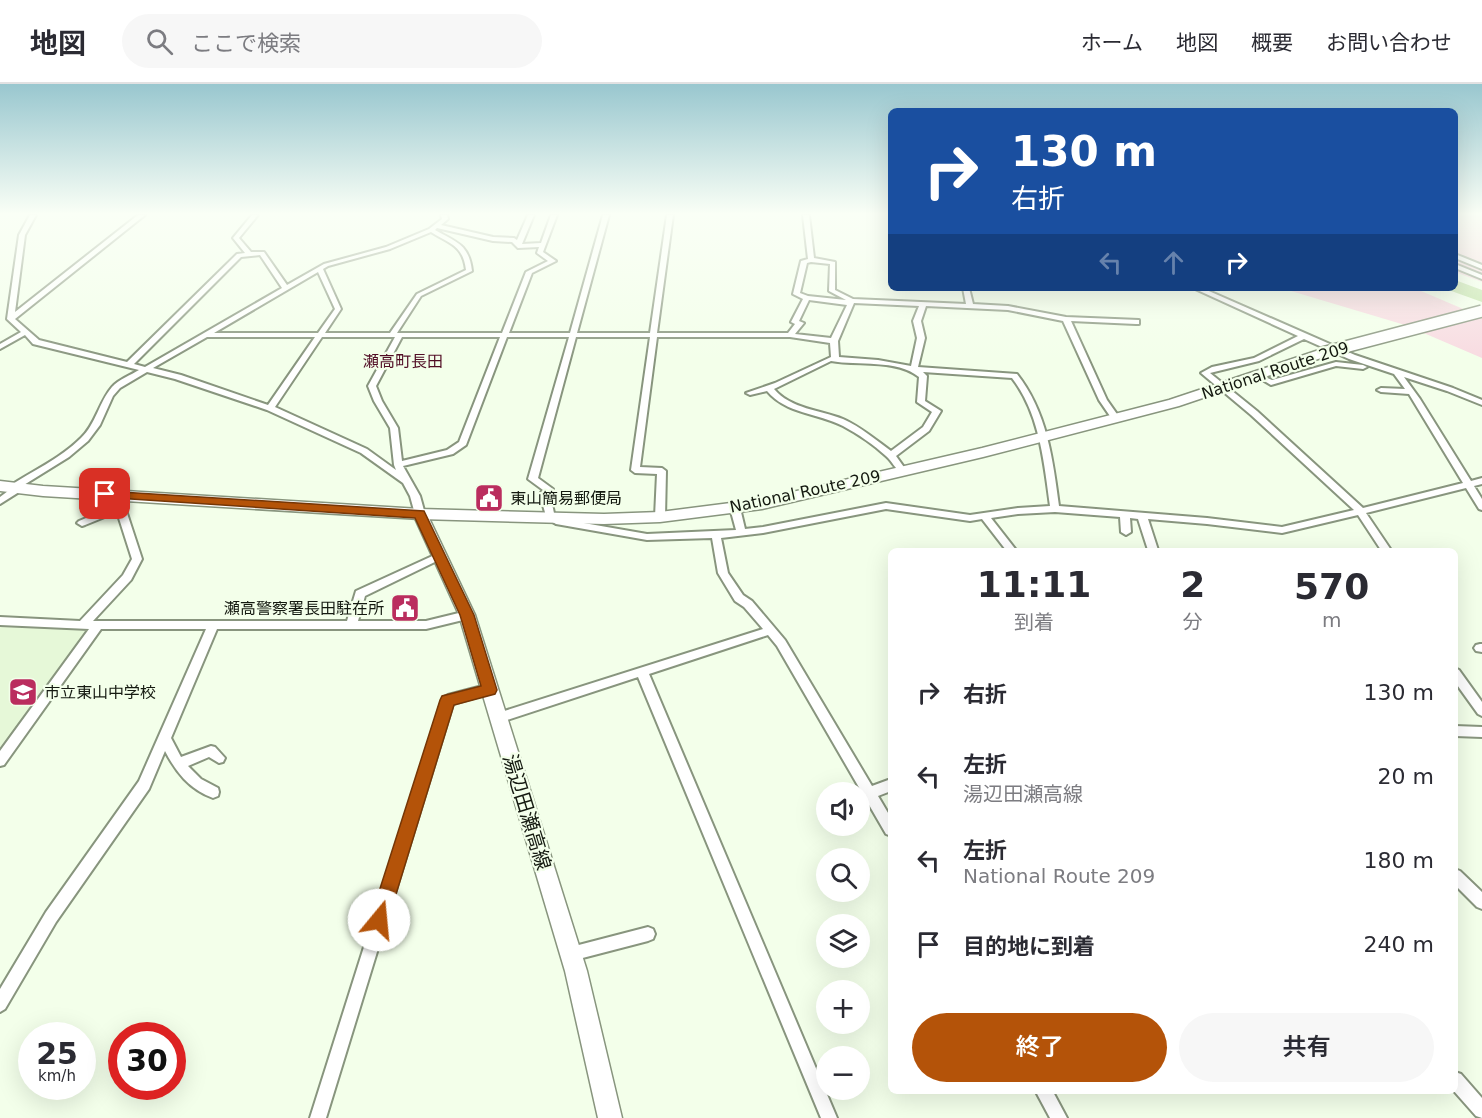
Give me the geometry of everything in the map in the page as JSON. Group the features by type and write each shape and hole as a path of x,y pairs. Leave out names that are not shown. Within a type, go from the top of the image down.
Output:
{"highway":[{"name":"National Route 209","path":"9,488 118,501 547,518 660,517 735,508 902,470 1115,417 1223,388 1323,353 1482,311"}],"main road":[{"name":"湯辺田瀬高線","path":"420,514 467,615 571,954 610,1118"}],"street":[{"path":"11,319 18,263"},
{"path":"11,319 81,263"},
{"path":"129,364 231,263"},
{"path":"268,263 286,290"},
{"path":"0,501 9,488 76,446 92,432 109,395 117,386 332,263"},
{"path":"420,514 415,496 404,480 398,465 394,428 372,386 418,294 469,271 469,263"},
{"path":"398,465 450,452 463,443 529,272 549,263"},
{"path":"593,263 533,479 548,489 545,494 547,518 647,537 716,535 886,506 970,518 1018,510 1056,509 1282,530 1482,481"},
{"path":"660,517 662,471 635,470 664,263"},
{"path":"803,263 796,294 807,298 851,302 970,305 1027,310 1066,319 1136,322"},
{"path":"833,263 832,291 851,302"},
{"path":"1458,267 1482,277"},
{"path":"270,408 338,309 320,270"},
{"path":"967,291 970,305"},
{"path":"1204,291 1301,337 1393,371 1454,389 1482,403"},
{"path":"790,335 800,323 795,322 807,298"},
{"path":"835,360 834,341 851,302"},
{"path":"914,369 921,338 917,321 923,304"},
{"path":"11,319 36,342 178,376 270,408 364,451 404,480"},
{"path":"1066,319 1103,400 1115,417"},
{"path":"0,347 25,332"},
{"path":"206,335 790,335 834,341"},
{"path":"1301,337 1254,362 1229,368 1212,369 1205,373 1360,511 1385,548"},
{"path":"750,393 769,388 830,358 878,362 914,369 1014,376 1024,386 1042,435 1056,509"},
{"path":"1265,379 1271,383 1345,363 1393,371 1411,392 1482,507"},
{"path":"891,455 926,429 938,411 921,402 923,375 914,369"},
{"path":"769,388 773,395 811,414 840,422 891,455 902,470"},
{"path":"1381,390 1411,392"},
{"path":"82,523 118,501 137,560 127,577 84,624"},
{"path":"735,508 741,532"},
{"path":"1125,514 1126,532"},
{"path":"1142,516 1152,548"},
{"path":"985,517 1009,548"},
{"path":"716,535 723,573 739,598 748,604 771,630 863,782"},
{"path":"351,625 360,594 439,556"},
{"path":"0,621 84,624 426,626 467,615"},
{"path":"0,761 99,624"},
{"path":"0,1004 51,917 144,785 214,624"},
{"path":"498,718 771,630"},
{"path":"642,672 829,1118"},
{"path":"1458,677 1482,711"},
{"path":"318,1118 448,700 490,690"},
{"path":"1458,731 1482,732"},
{"path":"164,736 178,764 201,787 213,792"},
{"path":"178,764 211,751 219,758"},
{"path":"888,786 870,793 888,825"},
{"path":"1458,879 1482,902"},
{"path":"571,954 648,934"},
{"path":"1458,1083 1482,1110"},
{"path":"1045,1094 1059,1118"}],"shaded area":[{"path":"1458,263 1482,263 1482,282 1458,273"},
{"path":"1458,281 1482,290 1482,302 1451,291 1458,291"},
{"path":"1291,291 1421,291 1482,317 1482,358 1405,325"},
{"name":"市立東山中学校","path":"0,623 89,627 91,630 0,755"}],"waterway":[{"path":"0,751 20,723"}],"place":[{"name":"東山簡易郵便局","path":"489,498"},
{"name":"瀬高警察署長田駐在所","path":"405,608"},
{"name":"市立東山中学校","path":"23,692"}],"district":[{"name":"瀬高町長田","path":"403,361"}],"route":[{"path":"105,494 420,514 467,615 490,690 448,700 379,920"}]}
